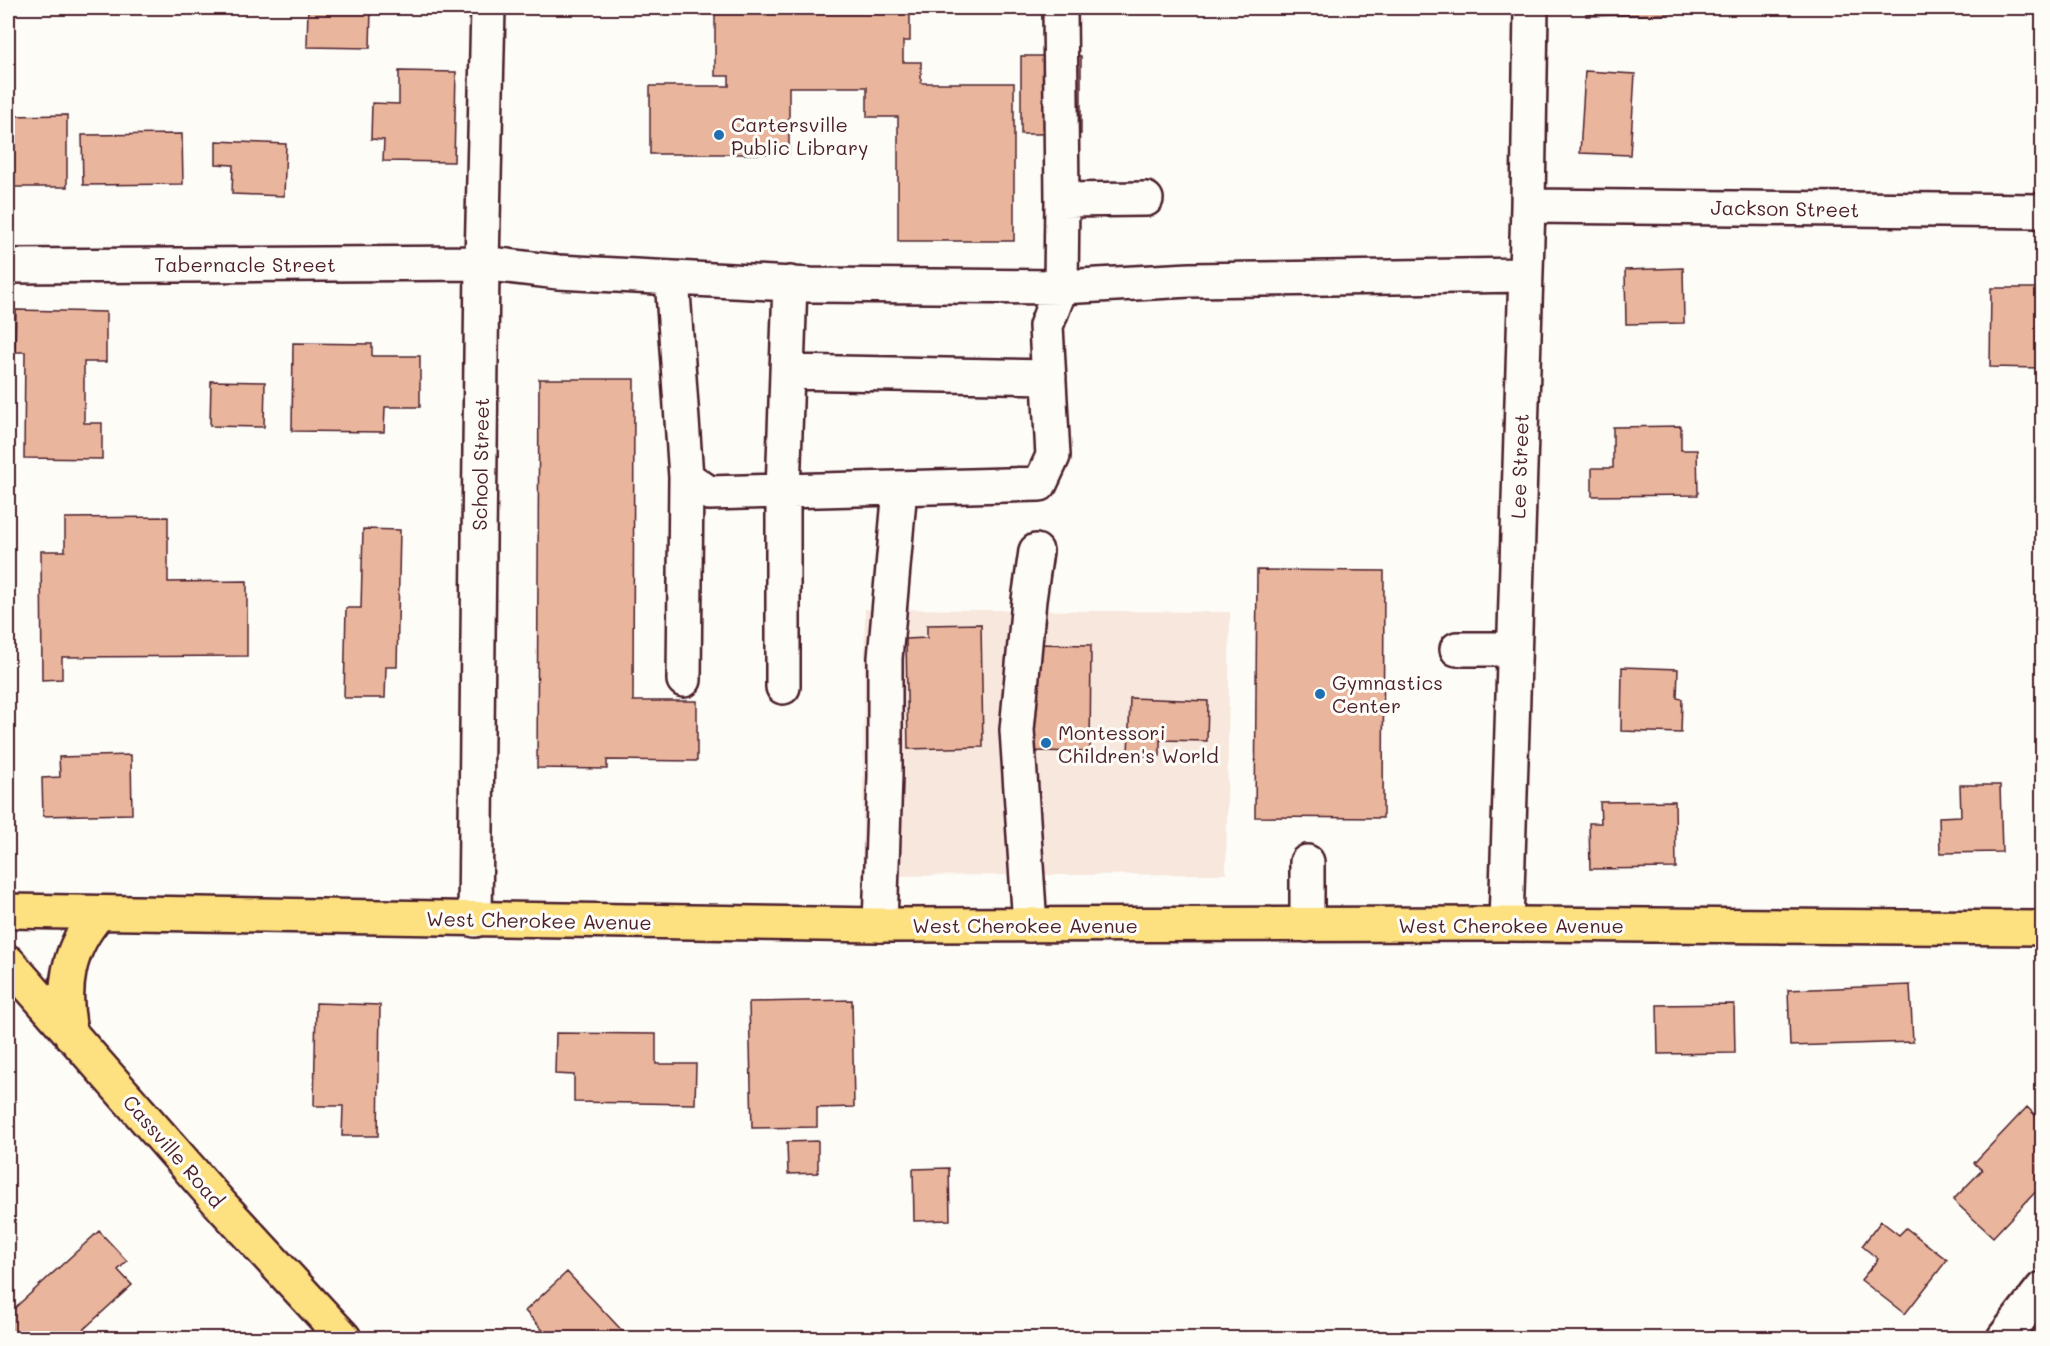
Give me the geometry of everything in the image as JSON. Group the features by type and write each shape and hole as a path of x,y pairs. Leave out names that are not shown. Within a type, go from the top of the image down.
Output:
{"main road":[{"name":"West Cherokee Avenue","path":"8,911 880,925 1506,924 2043,927"},
{"path":"71,1035 66,998 70,963 83,933 99,913"},
{"name":"Cassville Road","path":"8,962 222,1206 344,1338"}],"street":[{"name":"School Street","path":"475,920 482,262 488,8"},
{"path":"686,477 709,493 1040,484 1053,456 1046,327 1061,287 1060,8"},
{"name":"Lee Street","path":"1506,924 1528,206 1531,8"},
{"path":"1062,200 1146,199"},
{"name":"Jackson Street","path":"1528,206 2043,211"},
{"name":"Tabernacle Street","path":"8,266 482,262 558,272 790,284 1061,287 1201,280 1525,275"},
{"path":"672,278 686,477 684,680"},
{"path":"783,687 783,492 790,284"},
{"path":"787,372 1048,377"},
{"path":"880,925 885,776 885,658 900,488"},
{"path":"1030,925 1017,730 1036,551"},
{"path":"1457,649 1513,649"},
{"path":"1306,862 1306,925"},
{"path":"2004,1338 2043,1289"}],"shaded area":[{"name":"Montessori Children's World","path":"865,609 1230,612 1226,874 862,876"}],"building":[{"path":"308,8 371,8 370,48 307,47"},
{"name":"Cartersville Public Library","path":"715,8 901,8 901,12 910,12 910,41 903,41 903,62 921,62 921,83 1014,83 1014,241 898,241 898,117 867,117 867,87 789,87 789,154 650,154 650,86 729,86 729,76 715,76"},
{"path":"955,8 1010,8 1010,9 955,10"},
{"path":"1586,8 1670,8 1670,14 1586,16"},
{"path":"1021,56 1081,56 1081,134 1021,134"},
{"path":"399,71 456,72 454,162 383,161 384,140 371,139 372,103 399,104"},
{"path":"1585,71 1635,74 1630,155 1580,153"},
{"path":"67,115 67,187 8,187 8,116"},
{"path":"182,134 183,184 83,185 82,135"},
{"path":"216,141 286,144 284,196 232,194 233,165 216,164"},
{"path":"1683,268 1684,323 1626,324 1625,270"},
{"path":"1991,288 2042,288 2042,368 1990,367"},
{"path":"16,310 106,312 106,362 84,362 84,423 102,423 102,459 24,458 25,352 15,352"},
{"path":"293,343 372,344 372,356 420,356 420,407 385,407 384,432 292,431"},
{"path":"539,379 634,379 633,701 697,701 697,761 607,760 607,769 537,768"},
{"path":"211,381 265,382 264,427 210,426"},
{"path":"1681,426 1681,450 1697,450 1698,495 1592,496 1592,468 1613,468 1613,427"},
{"path":"168,517 168,582 247,581 247,656 62,657 62,679 42,680 41,551 65,551 65,518"},
{"path":"363,529 400,530 397,667 386,667 385,698 344,698 346,608 361,608"},
{"name":"Gymnastics Center","path":"1257,570 1384,571 1383,818 1255,817"},
{"path":"981,624 983,747 908,749 906,639 927,638 927,625"},
{"path":"1034,644 1091,645 1090,752 1033,751"},
{"path":"1622,667 1678,669 1677,698 1682,699 1681,733 1621,731"},
{"path":"1130,698 1208,701 1207,741 1160,740 1160,756 1128,756"},
{"path":"131,755 132,814 43,816 42,778 60,777 59,757"},
{"path":"1960,785 2000,785 2002,852 1940,853 1939,817 1961,816"},
{"path":"1675,801 1676,868 1590,869 1589,823 1601,823 1600,802"},
{"path":"1910,985 1913,1042 1790,1046 1788,990"},
{"path":"852,1000 854,1107 817,1108 817,1127 752,1128 749,1002"},
{"path":"316,1003 380,1005 378,1136 342,1136 343,1106 314,1106"},
{"path":"1734,1004 1735,1053 1658,1054 1657,1005"},
{"path":"556,1033 656,1034 656,1064 696,1064 695,1104 574,1102 574,1075 555,1074"},
{"path":"2027,1107 2042,1122 2042,1185 1993,1237 1953,1200 1982,1170 1974,1163"},
{"path":"818,1141 818,1173 788,1174 787,1142"},
{"path":"949,1168 950,1220 914,1221 913,1169"},
{"path":"1881,1221 1899,1235 1906,1228 1947,1260 1905,1314 1861,1280 1878,1259 1862,1246"},
{"path":"99,1231 127,1261 118,1270 132,1285 74,1338 15,1338 8,1330 8,1314"},
{"path":"567,1272 629,1338 550,1338 525,1311"}],"place":[{"name":"Cartersville Public Library","path":"719,135"},
{"name":"Gymnastics Center","path":"1320,694"},
{"name":"Montessori Children's World","path":"1046,743"}]}
